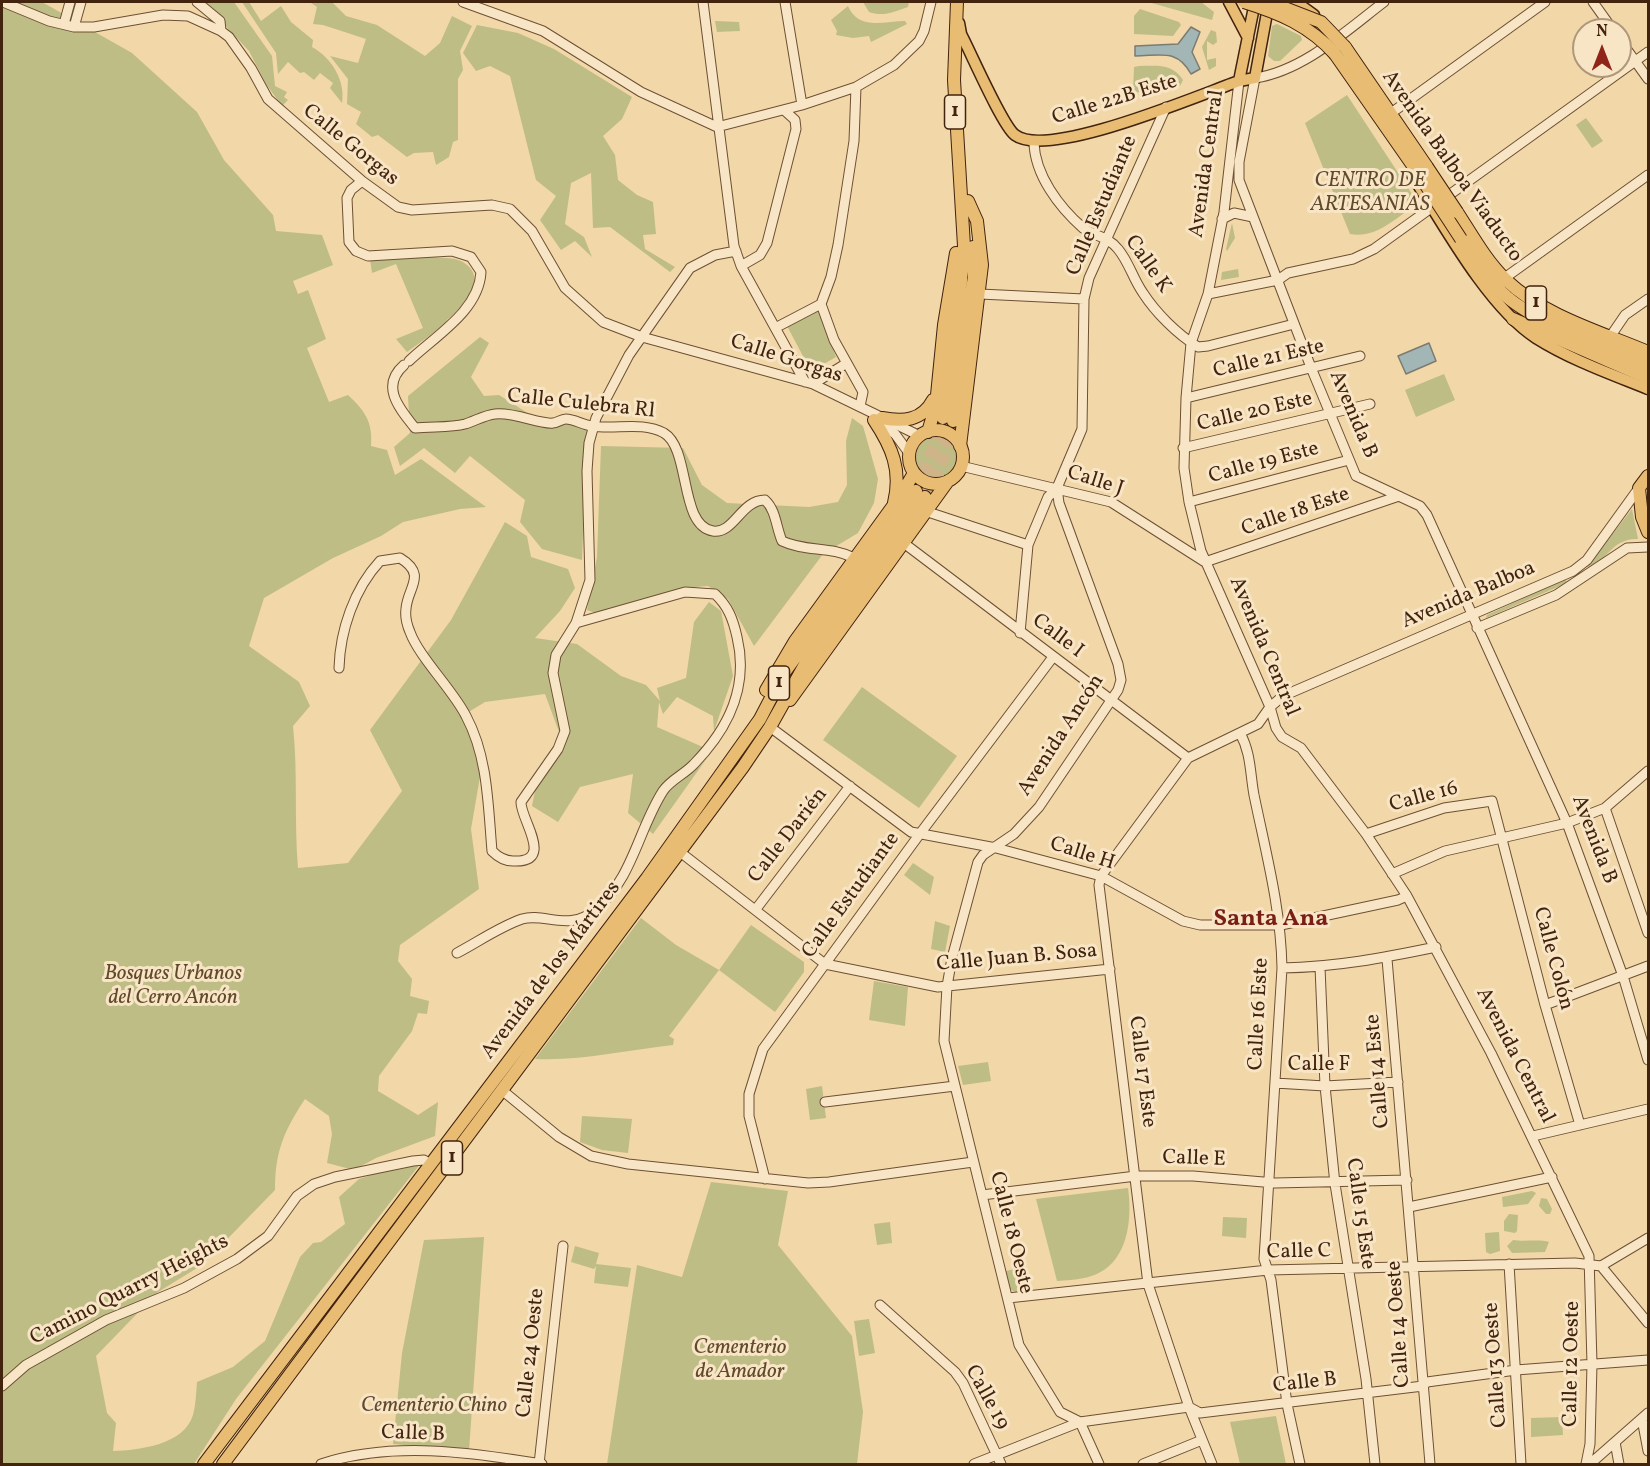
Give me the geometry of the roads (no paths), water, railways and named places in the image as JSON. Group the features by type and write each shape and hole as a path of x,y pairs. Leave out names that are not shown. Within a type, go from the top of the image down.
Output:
{"highway":[{"name":"1","path":"949,2 955,47"},
{"name":"Avenida Balboa Viaducto","path":"1248,3 1297,22 1323,40 1386,124 1483,272 1508,298 1547,321 1648,364"},
{"name":"Avenida Balboa Viaducto","path":"1269,5 1321,22 1345,47 1504,278 1533,302 1648,351"},
{"name":"1","path":"948,420 974,278 955,114 957,7"},
{"path":"770,727 961,466 960,446 972,338 980,294 981,242 974,211 965,204 944,326 937,390 924,434 909,453 914,473 926,482 948,482"},
{"path":"1513,319 1648,378"},
{"path":"875,417 905,420 917,418 925,412 937,390"},
{"path":"875,417 894,456 897,482 892,507"},
{"path":"924,434 935,431 950,435 960,446"},
{"path":"736,752 775,673 914,473"},
{"name":"Avenida Balboa","path":"1639,488 1648,476"},
{"path":"1639,488 1642,517 1648,532"},
{"name":"Avenida de los Mártires","path":"204,1464 587,959 760,719 784,673 920,494 812,651 770,727 503,1091 223,1464"}],"main road":[{"path":"1229,2 1248,38"},
{"name":"1","path":"1279,2 1314,15 1341,34 1506,277 1538,301 1648,351"},
{"path":"1296,2 1314,15"},
{"name":"Avenida Central","path":"1239,81 1248,38 1248,3"},
{"name":"1","path":"1248,3 1269,5 1325,45 1345,69 1432,207 1492,295 1513,319"},
{"name":"Avenida B","path":"1255,78 1269,5"},
{"name":"Calle 22B Este","path":"957,7 961,34 1013,134 1034,143 1081,136 1239,81 1255,78"},
{"path":"1513,319 1535,337 1571,357 1648,389"}],"street":[{"name":"Calle Gorgas","path":"3,2 49,21 69,25 94,27 163,15 188,16 221,31 229,37 251,68 268,99 362,181 398,207 411,210 492,205 510,209 532,231 565,288 603,321 642,337 809,383 860,406 895,434 909,453"},
{"path":"69,25 70,2"},
{"path":"69,25 81,2"},
{"path":"197,2 220,21 221,31"},
{"path":"463,2 543,31 641,92 717,127 802,105 856,87 909,53 924,31 930,2"},
{"path":"703,2 717,127 736,251 741,266 809,383 847,363"},
{"path":"785,2 802,105"},
{"path":"1255,78 1282,73 1384,2"},
{"path":"1394,111 1545,2"},
{"path":"1593,2 1604,18"},
{"path":"1208,294 1278,280 1288,273 1365,254 1648,52"},
{"path":"1632,56 1648,79"},
{"name":"Avenida B","path":"1255,78 1239,162 1239,180 1274,265 1312,370 1356,476 1420,506 1428,516 1566,823 1623,976 1648,1060"},
{"name":"Avenida Central","path":"1239,81 1222,219 1208,294 1194,345 1186,398 1183,448 1189,502 1205,562 1282,737 1301,748 1366,834 1407,896 1436,947 1533,1136 1596,1265 1648,1323"},
{"path":"856,87 854,141 838,245 831,278 821,304 834,340 862,392 860,406"},
{"name":"Calle Estudiante","path":"1020,633 1028,545 1048,496 1057,488 1082,429 1084,299 1089,278 1166,107"},
{"path":"741,266 760,255 767,243 796,129 795,120 784,110"},
{"name":"Calle K","path":"1034,143 1034,154 1046,185 1084,228 1106,238 1120,251 1142,292 1159,313 1194,345"},
{"path":"1506,277 1648,175"},
{"name":"Calle Culebra Rl","path":"362,181 351,190 347,198 349,242 356,251 368,256 452,251 471,257 482,272 475,295 462,314 395,373 391,384 392,393 399,407 415,428 462,424 492,414 514,413 552,424 568,419 593,427 636,426 663,433 676,446 693,512 702,526 712,531 723,529 748,505 756,500 765,500 772,507 782,541 798,549 836,551 854,558"},
{"path":"1222,219 1234,213 1253,217"},
{"path":"339,668 339,646 360,590 380,561 400,558 408,563 415,582 406,608 410,634 466,715 483,762 492,851 505,860 525,860 535,847 521,802 558,749 565,731 553,673 556,655 576,623 590,580 587,471 593,427 614,382 690,268 714,255 736,251"},
{"path":"980,294 1084,299"},
{"path":"1612,334 1625,315 1648,299"},
{"path":"777,327 821,304"},
{"path":"1194,345 1294,324"},
{"name":"Calle 21 Este","path":"1186,398 1312,370 1360,356"},
{"name":"Calle 20 Este","path":"1183,448 1370,404"},
{"name":"Calle Gorgas","path":"875,417 924,434"},
{"name":"Calle 19 Este","path":"1189,502 1349,460"},
{"name":"Calle J","path":"961,466 1111,502 1205,562"},
{"name":"Avenida Ancón","path":"946,986 970,884 983,855 1014,834 1039,807 1111,700 1121,680 1118,664 1059,503 1057,488"},
{"name":"Avenida Balboa","path":"1270,707 1283,696 1556,579 1587,560 1639,488"},
{"name":"Calle 18 Este","path":"1205,562 1399,496"},
{"path":"928,512 1028,545"},
{"name":"Calle I","path":"905,544 1188,758"},
{"name":"Avenida Balboa","path":"1477,628 1556,595 1627,549 1648,547"},
{"path":"1587,560 1582,566 1586,573 1596,569"},
{"path":"457,953 524,918 572,921 595,911 622,881 664,790 694,765 716,738 724,728 737,699 741,670 740,650 727,605 714,594 685,592 576,623"},
{"name":"Calle Estudiante","path":"765,1179 749,1116 749,1094 755,1069 771,1035 1053,657"},
{"path":"1101,876 1188,758 1258,724 1270,707"},
{"name":"Calle H","path":"770,727 911,832 996,848 1101,876 1183,921 1200,925 1281,925 1398,900 1407,896"},
{"name":"Calle 16 Este","path":"1240,733 1248,748 1253,789 1281,925 1282,968 1264,1259 1268,1270"},
{"path":"1392,874 1445,851 1566,823 1605,808 1648,771"},
{"name":"Calle Darién","path":"756,909 804,843 850,786"},
{"name":"Calle 16","path":"1366,834 1444,808 1492,801"},
{"name":"Calle Colón","path":"1492,801 1545,1005 1580,1125"},
{"path":"1605,808 1648,933"},
{"name":"Calle Juan B. Sosa","path":"680,852 825,964 938,987 1110,969"},
{"name":"Calle 17 Este","path":"1101,876 1099,885 1148,1284 1189,1407 1212,1464"},
{"path":"1282,968 1320,967 1387,959 1436,947"},
{"name":"Calle 14 Este","path":"1387,959 1407,1180"},
{"path":"1545,1005 1648,966"},
{"name":"Calle 15 Este","path":"1320,967 1325,1086 1335,1184 1374,1464"},
{"name":"Calle 18 Oeste","path":"946,986 944,1041 1019,1345 1060,1412 1080,1422 1100,1464"},
{"name":"Calle F","path":"1275,1083 1325,1086 1398,1082"},
{"path":"825,1102 955,1086"},
{"path":"503,1091 559,1137 591,1156 628,1164 765,1179 830,1182 973,1162"},
{"path":"1533,1136 1648,1109"},
{"name":"Camino Quarry Heights","path":"2,1386 26,1365 106,1320 184,1288 237,1259 268,1236 297,1196 314,1184 335,1177 413,1161 424,1160 430,1164"},
{"name":"Calle E","path":"982,1195 1136,1176 1193,1176 1335,1184 1407,1180"},
{"path":"1409,1208 1552,1177"},
{"name":"Calle 14 Oeste","path":"1407,1180 1430,1464"},
{"path":"1596,1265 1648,1238"},
{"name":"Calle 24 Oeste","path":"540,1464 562,1246"},
{"name":"Calle C","path":"1008,1298 1268,1270 1348,1270 1509,1264 1596,1265"},
{"name":"Calle 13 Oeste","path":"1509,1264 1521,1464"},
{"name":"Calle 12 Oeste","path":"1588,1464 1596,1265"},
{"path":"1268,1270 1287,1404 1300,1464"},
{"name":"Calle 19","path":"880,1305 955,1372 963,1383 1001,1464"},
{"name":"Calle B","path":"974,1464 1080,1422 1189,1407 1200,1413 1287,1404 1366,1395 1423,1386 1427,1382 1516,1371 1648,1360"},
{"path":"1588,1464 1645,1416"},
{"path":"1645,1416 1648,1450"},
{"path":"1143,1464 1202,1440"},
{"path":"1615,1442 1619,1464"},
{"name":"Calle B","path":"321,1464 399,1450 466,1460 540,1464"}],"tunnel":[{"path":"916,491 937,440 943,418"},
{"path":"925,497 944,457 953,421"}],"district":[{"name":"Santa Ana","path":"1271,921"}],"park label":[{"name":"CENTRO DE ARTESANIAS","path":"1370,194"},
{"name":"Bosques Urbanos del Cerro Ancón","path":"173,987"},
{"name":"Cementerio de Amador","path":"740,1361"},
{"name":"Cementerio Chino","path":"434,1407"}]}
